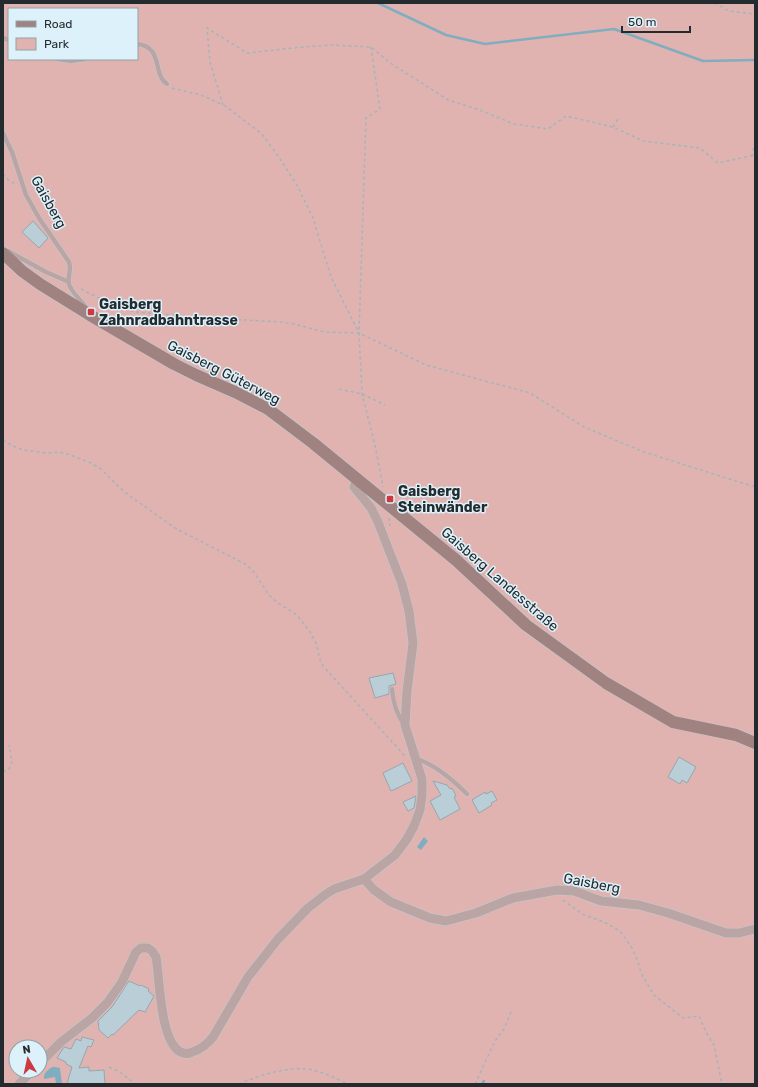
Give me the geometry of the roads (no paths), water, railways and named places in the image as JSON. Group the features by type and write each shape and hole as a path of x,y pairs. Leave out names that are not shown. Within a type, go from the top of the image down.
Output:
{"main road":[{"name":"Gaisberg Güterweg","path":"3,253 22,271 40,284 89,314 174,364 235,392 268,410 313,443 357,479"},
{"name":"Gaisberg Landesstraße","path":"357,479 456,560 526,625 606,683 673,722 736,735 755,743"}],"street":[{"path":"48,1055 61,1042 92,1018 107,1003 122,982 135,954 140,949 145,948 149,948 152,951 156,959 162,1012 169,1036 174,1046 178,1051 185,1054 200,1048 213,1037 254,968 282,934 308,908 326,894 364,879 395,855 402,848 414,826 420,810 422,779 405,725 407,691 413,643 409,611 402,584 378,522 371,508 354,487 357,479"},
{"name":"Gaisberg","path":"364,879 374,890 395,904 430,918 446,921 476,914 513,898 553,891 574,891 601,901 639,905 668,913 726,934 755,929"}],"lane":[{"path":"138,44 150,49 154,55 163,82 167,84"},
{"path":"64,60 78,60"},
{"name":"Gaisberg","path":"3,133 12,152 26,195 39,218 69,262 69,282"},
{"path":"3,249 40,269 69,282 74,293 86,307 89,314"},
{"path":"392,689 393,698 401,720 405,725"},
{"path":"417,764 420,760 434,768 458,785 467,794"}],"water":[{"path":"424,837 428,841 421,850 417,847"},
{"path":"52,1067 60,1068 62,1084 56,1084 55,1077 48,1078 48,1070"}],"waterway":[{"path":"378,3 446,35 485,44 614,29 703,61 755,60"}],"place":[{"name":"Gaisberg Zahnradbahntrasse","path":"91,312"},
{"name":"Gaisberg Steinwänder","path":"390,499"}]}
